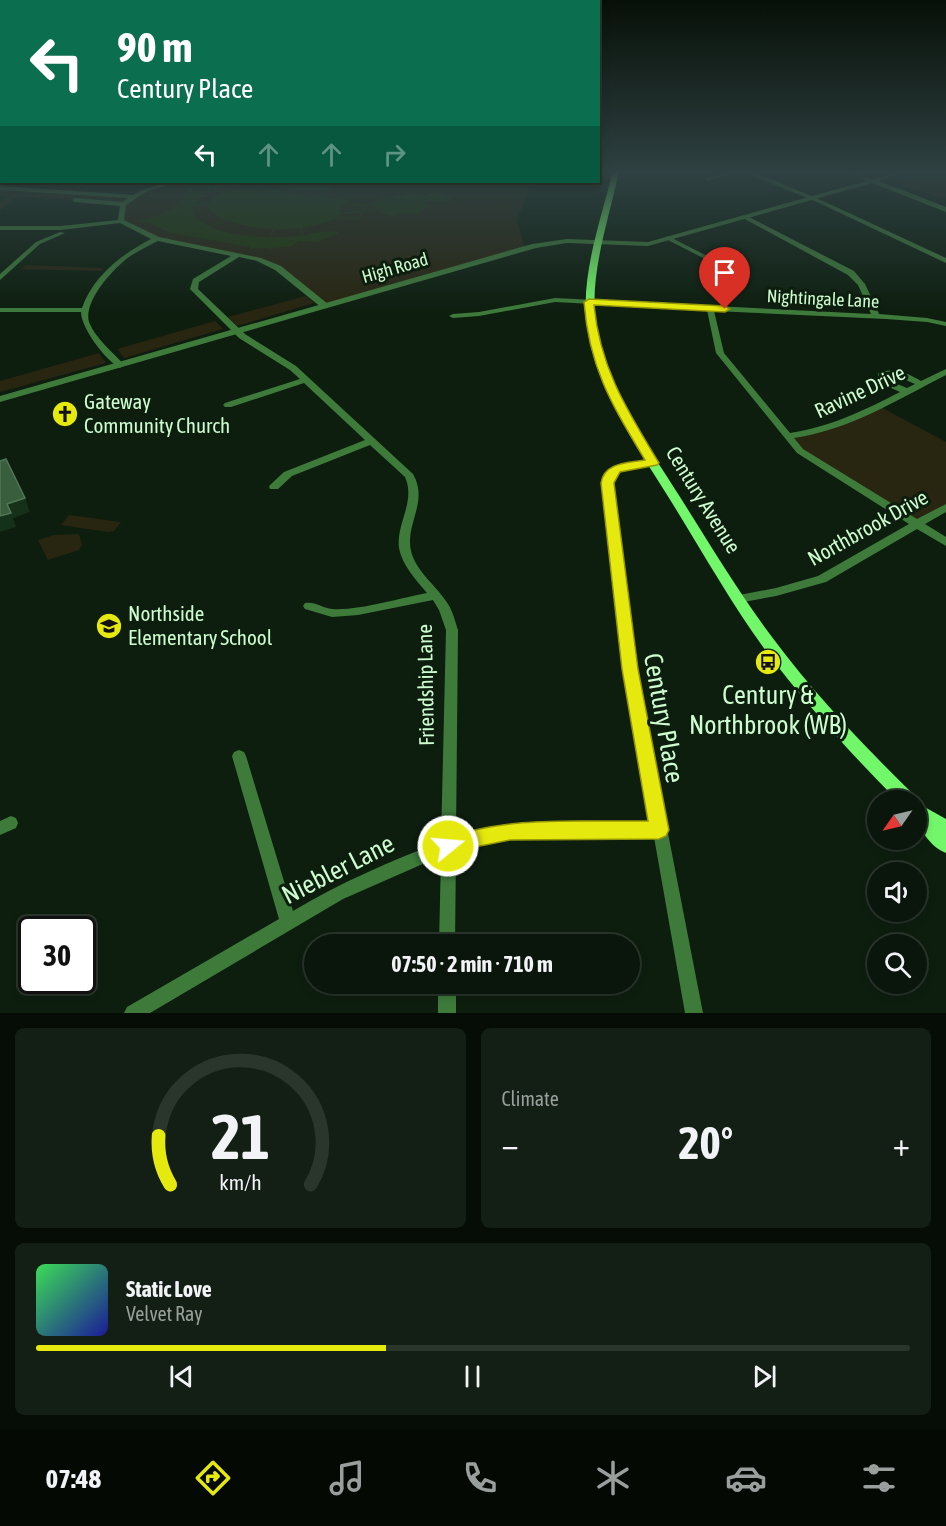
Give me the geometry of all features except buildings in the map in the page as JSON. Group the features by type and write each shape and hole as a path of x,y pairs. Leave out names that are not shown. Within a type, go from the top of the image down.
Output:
{"main road":[{"name":"Century Avenue","path":"605,218 589,302 592,334 605,378 622,412 738,599 803,686 900,790"},
{"name":"Century Avenue","path":"927,815 946,828"},
{"name":"Century Avenue","path":"927,823 946,845"}],"street":[{"name":"High Road","path":"0,399 240,334 325,306 535,246 567,241 637,245 740,218"},
{"path":"747,218 850,273 861,284 876,316"},
{"path":"854,218 946,261"},
{"path":"0,228 69,230 121,220 135,230 157,239 259,259 278,268 325,306"},
{"path":"30,230 39,238 38,243"},
{"path":"0,278 38,243 69,230"},
{"path":"668,238 711,260"},
{"path":"120,365 85,322 84,310 102,280 115,267 128,255 157,239"},
{"name":"Friendship Lane","path":"237,255 196,281 194,289 240,334 292,368 412,480 414,486 404,540 405,550 413,566 446,610 452,630 447,934"},
{"name":"Nightingale Lane","path":"453,316 479,314 541,302 589,302 876,316 927,320 946,324"},
{"path":"710,308 720,353 802,453 946,542"},
{"path":"0,310 84,310"},
{"path":"906,391 881,380 881,375 888,372 895,373 921,384"},
{"name":"Ravine Drive","path":"787,436 807,435 830,428 946,372"},
{"path":"228,405 305,380"},
{"path":"274,487 288,474 371,441"},
{"name":"Century Place","path":"653,463 616,469 608,478 608,483 630,669 694,1013"},
{"name":"Northbrook Drive","path":"738,599 776,592 822,579 946,507"},
{"path":"309,606 332,613 358,611 435,595"},
{"path":"239,756 288,922"},
{"name":"Niebler Lane","path":"133,1013 337,894 448,846 510,831 659,830"},
{"path":"447,994 447,1010"}],"shaded area":[{"path":"121,218 518,218 525,248 325,306 311,293 259,259 157,239 121,221"},
{"path":"197,218 222,231 255,236 298,236 324,231 339,233 317,242 299,241 289,247 272,248 270,251 269,248 250,250 250,247 170,233 149,223 135,221"},
{"path":"223,218 338,218 289,229 262,228 234,223"},
{"path":"26,265 104,268 101,271 21,269"},
{"path":"306,296 314,303 237,326 228,317"},
{"path":"215,321 223,329 124,358 117,349"},
{"path":"99,353 106,363 0,392 0,381"},
{"path":"877,405 946,442 946,507 917,524 829,471 787,436 807,435"},
{"path":"69,515 121,522 114,531 108,532 61,525"},
{"path":"79,534 82,545 79,550 48,560 38,540 54,535"}],"waterway":[{"path":"344,218 359,218"},
{"path":"211,226 226,221"},
{"path":"270,236 275,228"},
{"path":"301,228 302,236"}],"place":[{"name":"Gateway Community Church","path":"65,414"},
{"name":"Northside Elementary School","path":"109,626"},
{"name":"Century & Northbrook (WB)","path":"768,662"}],"route":[{"path":"448,846 510,831 659,830 630,669 608,483 608,478 616,469 653,463 616,402 605,378 592,334 589,302 725,309"}]}
